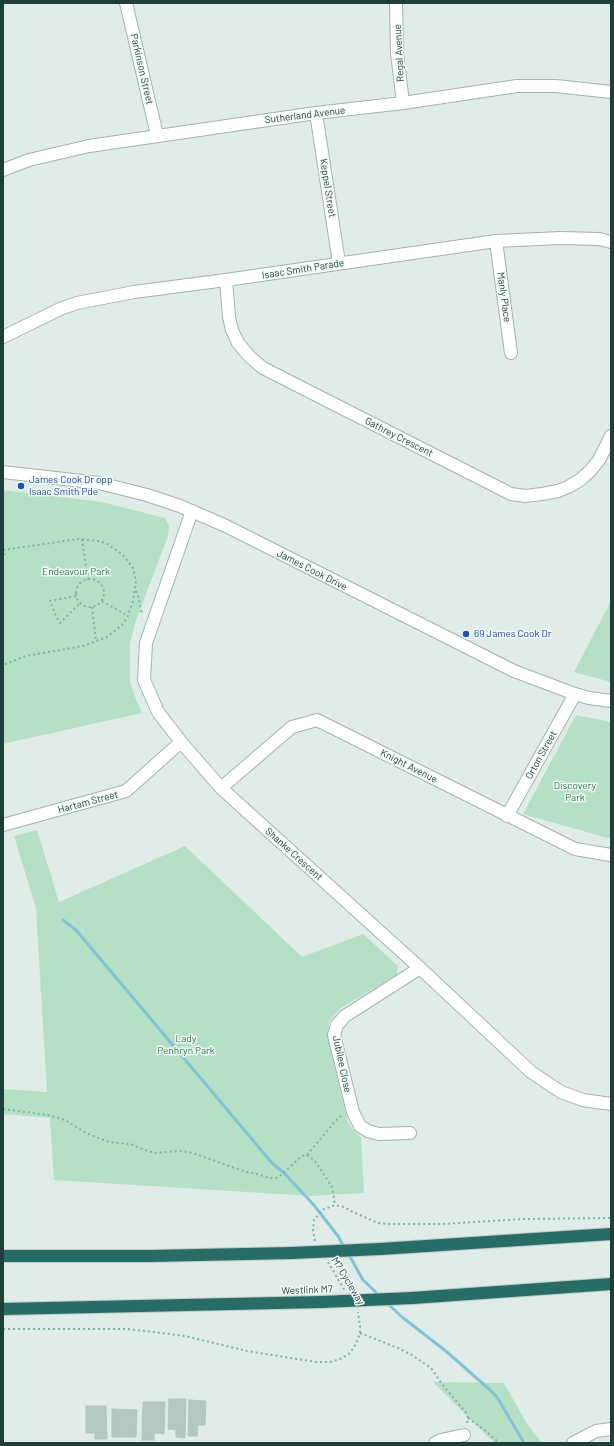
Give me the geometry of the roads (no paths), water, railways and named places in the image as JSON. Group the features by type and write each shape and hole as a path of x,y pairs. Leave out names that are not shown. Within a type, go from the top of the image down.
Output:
{"highway":[{"path":"3,1256 150,1256 380,1250 611,1234"},
{"name":"Westlink M7","path":"3,1309 322,1302 412,1298 611,1284"}],"street":[{"name":"Parkinson Street","path":"126,3 157,135"},
{"name":"Regal Avenue","path":"396,3 397,53 403,103"},
{"name":"Sutherland Avenue","path":"3,170 29,160 62,151 157,135 316,113 403,103 517,86 556,86 611,92"},
{"name":"Keppel Street","path":"316,113 339,263"},
{"name":"Isaac Smith Parade","path":"3,337 77,303 134,292 496,241 561,238 599,239 611,242"},
{"name":"Manly Place","path":"496,241 511,353"},
{"name":"Gathrey Crescent","path":"226,280 229,317 232,330 238,343 250,358 263,368 511,494 525,496 542,494 558,491 568,487 580,480 590,471 598,460 611,436"},
{"name":"James Cook Drive","path":"3,472 99,483 147,495 192,511 226,526 514,671 575,694 588,698 611,701"},
{"name":"Shanke Crescent","path":"192,511 146,643 144,680 158,712 181,742 221,788 420,968 531,1072 561,1092 583,1100 611,1104"},
{"name":"Orton Street","path":"507,816 575,694"},
{"name":"Knight Avenue","path":"221,788 292,727 317,720 575,849 611,855"},
{"name":"Hartam Street","path":"3,825 126,791 181,742"},
{"name":"Jubilee Close","path":"410,1133 379,1134 368,1132 360,1126 353,1112 334,1034 337,1025 345,1016 420,968"},
{"path":"573,1443 596,1431 611,1429"},
{"path":"434,1443 464,1435"}],"waterway":[{"path":"63,920 76,930 272,1163 284,1173 313,1204 338,1236 344,1247"},
{"path":"348,1253 363,1280 380,1296"},
{"path":"387,1303 402,1317 447,1352 497,1397 524,1443"}],"place":[{"name":"James Cook Dr opp Isaac Smith Pde","path":"21,486"},
{"name":"69 James Cook Dr","path":"466,634"}],"park label":[{"name":"Endeavour Park","path":"76,572"},
{"name":"Discovery Park","path":"575,792"},
{"name":"Lady Penhryn Park","path":"186,1044"}]}
